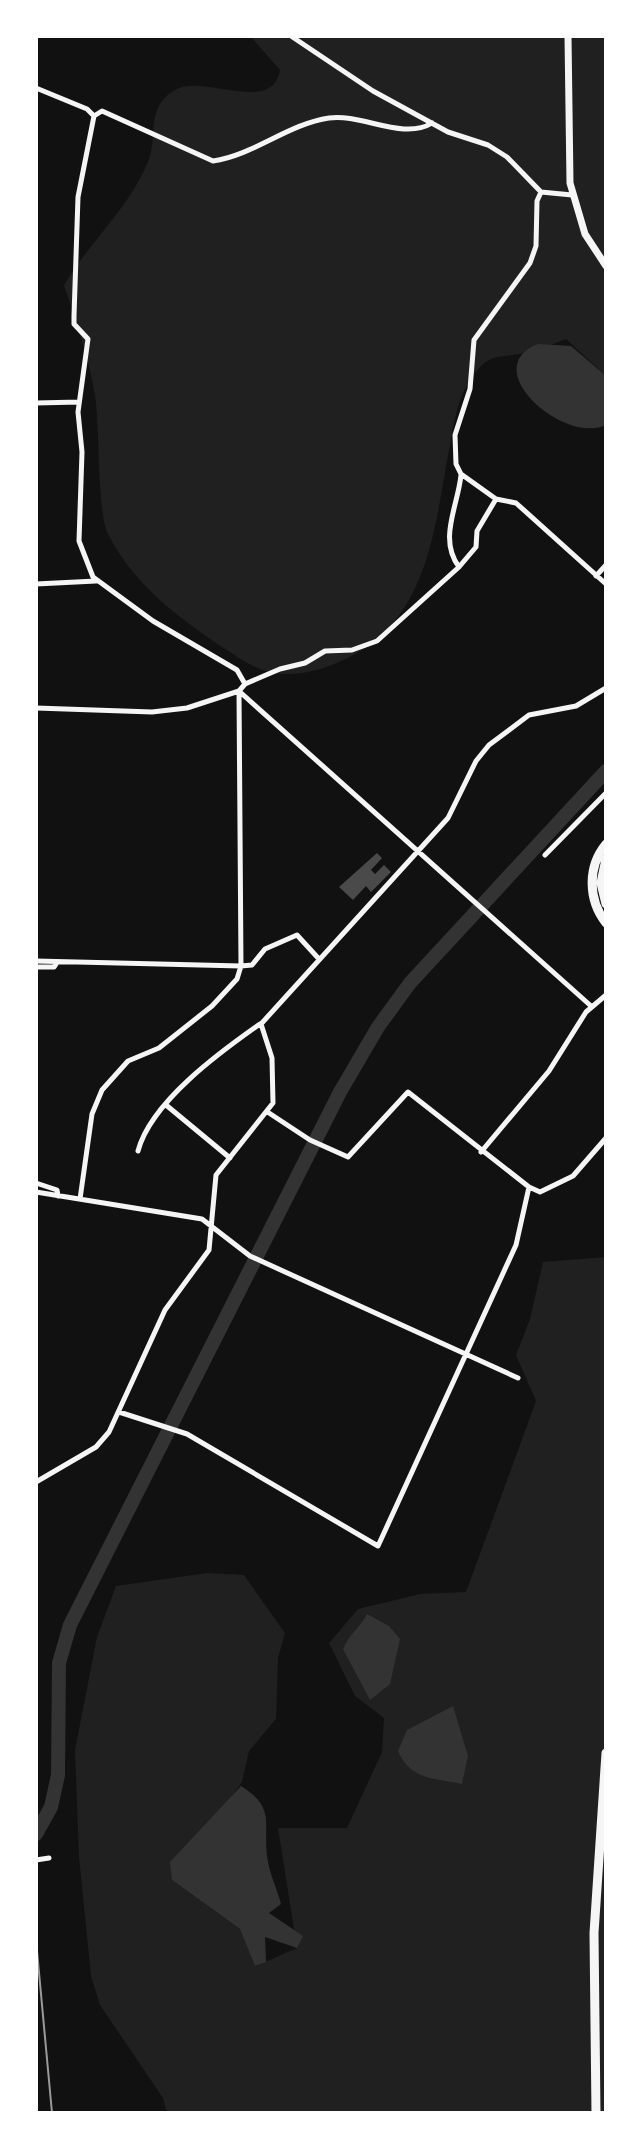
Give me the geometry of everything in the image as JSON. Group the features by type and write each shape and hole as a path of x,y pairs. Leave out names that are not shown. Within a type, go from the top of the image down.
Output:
{"highway":[{"path":"606,844 594,864 592,882 593,898 606,923"},
{"path":"606,859 601,883 606,904"},
{"path":"596,2113 594,1933 606,1753"}],"main road":[{"path":"568,36 572,195 585,234 606,266"}],"street":[{"path":"291,36 373,91 432,123 488,145 507,157 541,192 572,195"},
{"path":"36,88 87,109 94,116"},
{"path":"245,684 237,670 203,653 96,581 79,541 82,479 79,402 88,339 74,324 78,197 94,116 102,111 213,161 230,158 306,123 331,117 397,127 424,128 432,123"},
{"path":"541,192 537,201 536,246 530,263 474,340 470,389 455,435 456,464 461,474 496,499 516,503 606,584"},
{"path":"36,403 79,402"},
{"path":"459,567 449,554 449,531 461,474"},
{"path":"36,708 152,712 187,708 239,691 245,684 280,669 305,663 325,651 352,650 377,641 459,567 476,547 477,531 496,499"},
{"path":"596,576 606,565"},
{"path":"36,584 96,581"},
{"path":"138,1151 150,1122 261,1024 419,852 448,818 476,761 489,745 529,715 576,706 606,688"},
{"path":"239,691 244,692 250,705 591,1006"},
{"path":"80,1199 92,1114 102,1090 128,1061 159,1048 212,1006 237,979 241,966 239,691"},
{"path":"545,855 606,793"},
{"path":"36,959 56,963 252,965 265,949 297,935 319,959"},
{"path":"36,967 54,967 56,963"},
{"path":"481,1152 549,1071 591,1006 606,995"},
{"path":"36,1482 96,1447 119,1412 165,1310 209,1250 213,1237 216,1175 269,1113 273,1103 272,1058 261,1024"},
{"path":"269,1113 310,1140 348,1157 408,1092 481,1152 540,1192 573,1176 606,1138"},
{"path":"166,1105 230,1158"},
{"path":"36,1183 57,1190 58,1196"},
{"path":"119,1412 187,1434 378,1546 516,1245 529,1187"},
{"path":"36,1192 212,1223 250,1256 417,1335 518,1378"},
{"path":"213,1237 223,1234"},
{"path":"36,1860 49,1858"}],"shaded area":[{"path":"250,36 606,36 606,376 566,339 532,352 495,358 484,363 467,385 460,401 437,519 420,578 406,605 388,629 364,648 334,664 310,672 287,674 265,670 242,660 166,606 134,573 108,534 100,489 95,396 86,354 64,285 141,177 149,159 156,112 167,96 189,86 252,92 265,90 274,83 280,70"},
{"path":"538,344 571,346 606,376 606,425 588,428 569,424 533,401 521,385 517,370 521,355"},
{"path":"606,1257 606,2113 167,2113 163,2098 100,2005 91,1976 79,1857 75,1750 97,1637 116,1586 207,1573 244,1575 285,1633 278,1658 276,1719 249,1751 242,1782 172,1880 240,1929 256,1966 297,1948 278,1828 347,1828 382,1752 384,1718 355,1696 329,1643 358,1609 420,1594 466,1592 536,1401 516,1355 530,1319 543,1262"},
{"path":"367,1614 389,1626 400,1639 390,1684 370,1700 343,1649"},
{"path":"453,1706 468,1756 462,1784 416,1773 398,1751 407,1730"},
{"path":"241,1786 259,1801 266,1816 268,1862 281,1904 269,1913 303,1936 297,1948 265,1937 266,1962 255,1966 240,1929 172,1880 170,1862"}],"building":[{"path":"377,853 382,858 371,870 375,874 384,865 391,872 371,892 366,886 353,900 339,887"}],"waterway":[{"path":"36,1834 51,1807 58,1775 59,1663 70,1625 340,1092 378,1027 410,983 606,771"}],"railway":[{"path":"36,1940 52,2113"}]}
